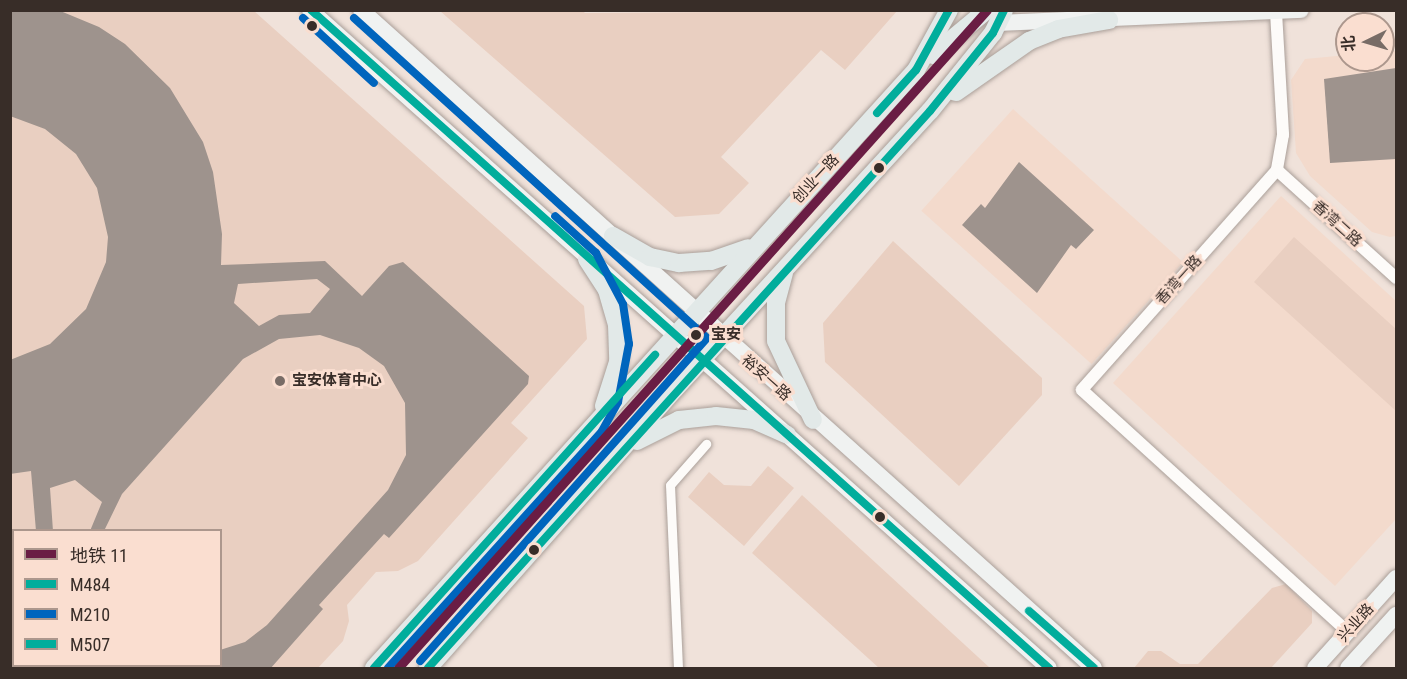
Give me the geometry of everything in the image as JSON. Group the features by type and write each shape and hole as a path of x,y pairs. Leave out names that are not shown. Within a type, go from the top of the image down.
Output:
{"main road":[{"name":"裕安一路","path":"309,10 1049,669"},
{"name":"裕安一路","path":"362,10 813,420 1094,669"},
{"name":"创业一路","path":"375,669 694,312 916,70 949,10"},
{"path":"916,70 992,13 1109,20 1300,10"},
{"path":"429,669 702,359 930,111 992,13"},
{"path":"930,111 1029,41 1058,29 1109,20"},
{"path":"613,236 651,256 679,263 719,259 757,243"},
{"path":"587,259 607,290 619,344 614,380 594,424"},
{"path":"788,264 776,302 776,341 813,420"},
{"path":"624,450 662,427 697,417 737,417 787,435"},
{"name":"兴业路","path":"1316,669 1396,578"},
{"name":"兴业路","path":"1348,669 1396,615"}],"street":[{"path":"1276,12 1283,135 1277,170"},
{"name":"香湾二路","path":"1277,170 1394,271"},
{"name":"香湾一路","path":"1277,170 1082,390 1348,632"},
{"path":"678,669 670,485 706,444"}],"shaded area":[{"path":"582,10 585,13 897,11 845,70 821,50 721,157 749,183 719,214 675,217 440,11"},
{"name":"宝安体育中心","path":"11,11 254,11 584,306 587,339 511,423 528,438 418,561 398,571 376,572 347,605 349,621 343,641 318,668 173,667 222,667 222,529 12,529 12,652"},
{"path":"1395,51 1396,236 1390,237 1372,232 1310,176 1296,153 1291,80 1305,59 1335,56 1335,72 1395,72"},
{"path":"1013,109 1183,262 1092,364 921,211"},
{"path":"1281,196 1396,301 1396,519 1335,586 1113,383"},
{"path":"1294,237 1396,329 1396,411 1254,282"},
{"path":"893,241 1042,378 1042,395 959,486 825,362 823,323"},
{"path":"768,466 794,488 744,546 688,497 709,472 724,485 751,486"},
{"path":"802,495 990,668 879,668 752,553"},
{"path":"1286,584 1312,611 1312,623 1271,668 1134,668 1148,651 1161,651 1180,664 1198,664 1272,588"}],"building":[{"path":"10,10 58,10 99,27 125,44 170,88 203,142 213,172 222,234 221,265 325,261 362,296 389,266 403,262 529,376 528,384 389,538 384,534 319,605 323,609 270,669 220,669 222,649 245,642 267,625 388,490 406,455 405,403 384,366 359,348 320,335 279,339 243,359 122,494 105,529 91,529 102,502 75,480 50,488 53,529 36,529 31,471 10,474 10,360 50,344 86,309 106,262 108,237 97,188 76,154 45,129 10,116","holes":["317,279 330,289 310,313 279,315 259,326 234,303 238,284"]},
{"path":"1395,68 1396,159 1330,163 1324,79 1370,72 1395,72"},
{"path":"1019,162 1094,230 1076,249 1071,245 1037,293 962,225 981,204 985,208"}],"metro line":[{"name":"11","path":"398,668 987,10"}],"transit line":[{"name":"M484","path":"311,10 1049,668"},
{"name":"M507","path":"877,113 916,70 949,10"},
{"name":"M507","path":"428,668 930,111 993,33 1004,10"},
{"name":"M210","path":"303,18 374,83"},
{"name":"M210","path":"354,18 707,338 420,661"},
{"name":"M210","path":"388,668 602,431 618,402 629,344 623,304 596,253 555,216"},
{"name":"M507","path":"374,668 655,355"},
{"name":"M484","path":"1029,611 1094,668"}],"place":[{"name":"宝安","path":"696,335"},
{"name":"宝安体育中心","path":"280,381"}]}
